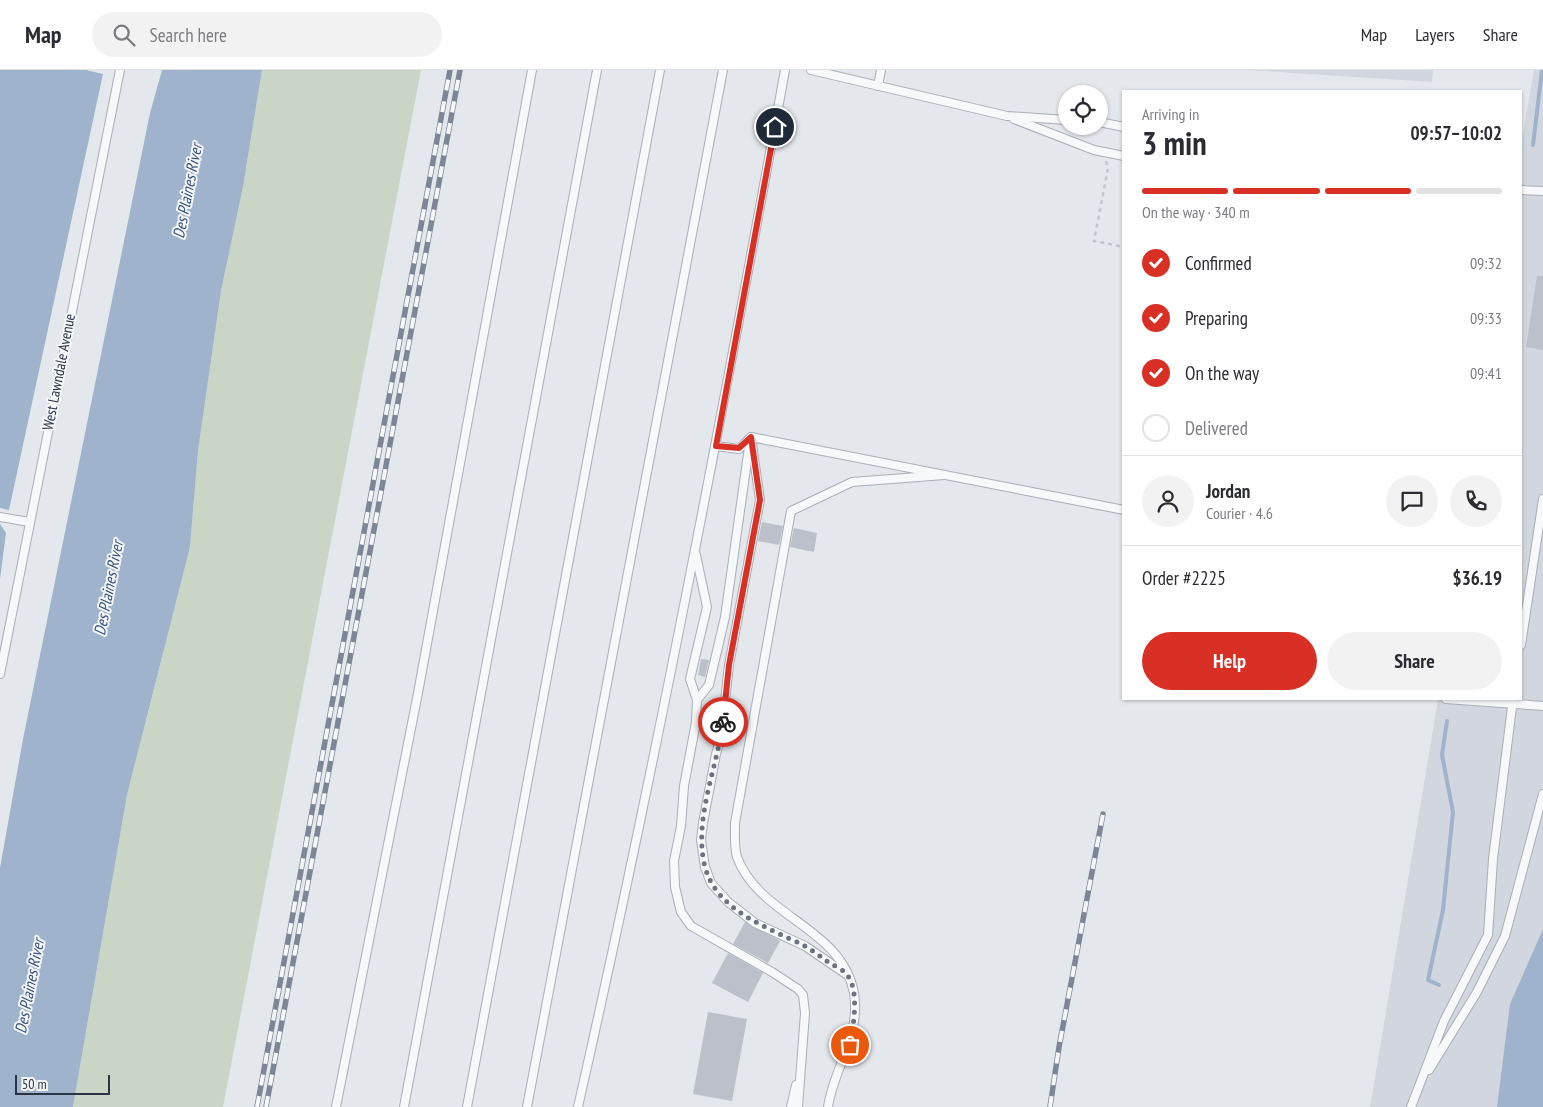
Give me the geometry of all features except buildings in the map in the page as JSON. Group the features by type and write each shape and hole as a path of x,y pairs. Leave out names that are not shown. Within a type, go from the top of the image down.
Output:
{"lane":[{"name":"West Lawndale Avenue","path":"0,674 119,70"},
{"path":"336,1107 420,683 532,70"},
{"path":"404,1107 597,70"},
{"path":"467,1107 660,70"},
{"path":"527,1107 723,70"},
{"path":"578,1107 629,883 716,446 785,70"},
{"path":"810,70 1008,116 1104,152 1122,156"},
{"path":"878,86 881,70"},
{"path":"1008,116 1058,119"},
{"path":"1108,124 1122,127"},
{"path":"1522,190 1543,191"},
{"path":"716,446 739,448 751,437"},
{"path":"751,437 1122,510"},
{"path":"697,700 709,685 725,617 751,437"},
{"path":"751,437 760,500 729,665 721,736 703,823 701,840 705,867 711,883 728,902 756,923 805,946 848,975"},
{"path":"828,1107 831,1086 850,1045 855,1014 854,993 848,975 837,955 826,943 765,898 747,878 736,856 734,823 790,512 852,482 944,474"},
{"path":"1522,638 1543,499"},
{"path":"0,517 29,522"},
{"path":"695,550 707,608 690,679 697,700 696,722 684,786 681,826 674,861 675,886 682,912 690,926 798,989 803,995 805,1013 798,1107"},
{"path":"1468,700 1513,702 1543,706"},
{"path":"1411,1107 1444,1021 1488,934 1493,859 1513,702"},
{"path":"1419,1086 1477,992 1505,936 1543,794"},
{"path":"791,1107 800,1064"}],"path":[{"path":"1104,152 1108,168 1094,241 1122,247"}],"shaded area":[{"path":"1247,70 1433,70 1432,82"},
{"path":"1534,70 1543,70 1543,1107 1370,1107 1438,700 1522,700 1522,139"}],"green space":[{"path":"262,70 421,70 223,1107 73,1107 127,795 190,547 198,451 221,291 243,187"}],"water":[{"path":"0,70 86,70 103,74 9,510 0,508"},
{"name":"Des Plaines River","path":"162,70 262,70 243,187 221,291 198,451 190,547 127,795 73,1107 0,1107 0,868 23,739 150,113"},
{"path":"0,524 6,533 0,579"},
{"path":"1543,929 1543,1107 1497,1107 1510,1004"}],"waterway":[{"path":"1533,145 1542,70"},
{"path":"1439,985 1428,980 1443,910 1453,812 1442,755 1447,721"}],"railway":[{"path":"257,1107 450,70"},
{"path":"266,1107 460,70"},
{"path":"1050,1107 1059,1047 1103,814"}],"way so far":[{"path":"723,722 701,840 705,867 711,883 728,902 756,923 805,946 848,975 854,993 855,1014 850,1045"}],"route":[{"path":"723,722 729,665 760,500 751,437 739,448 716,446 775,127"}]}
